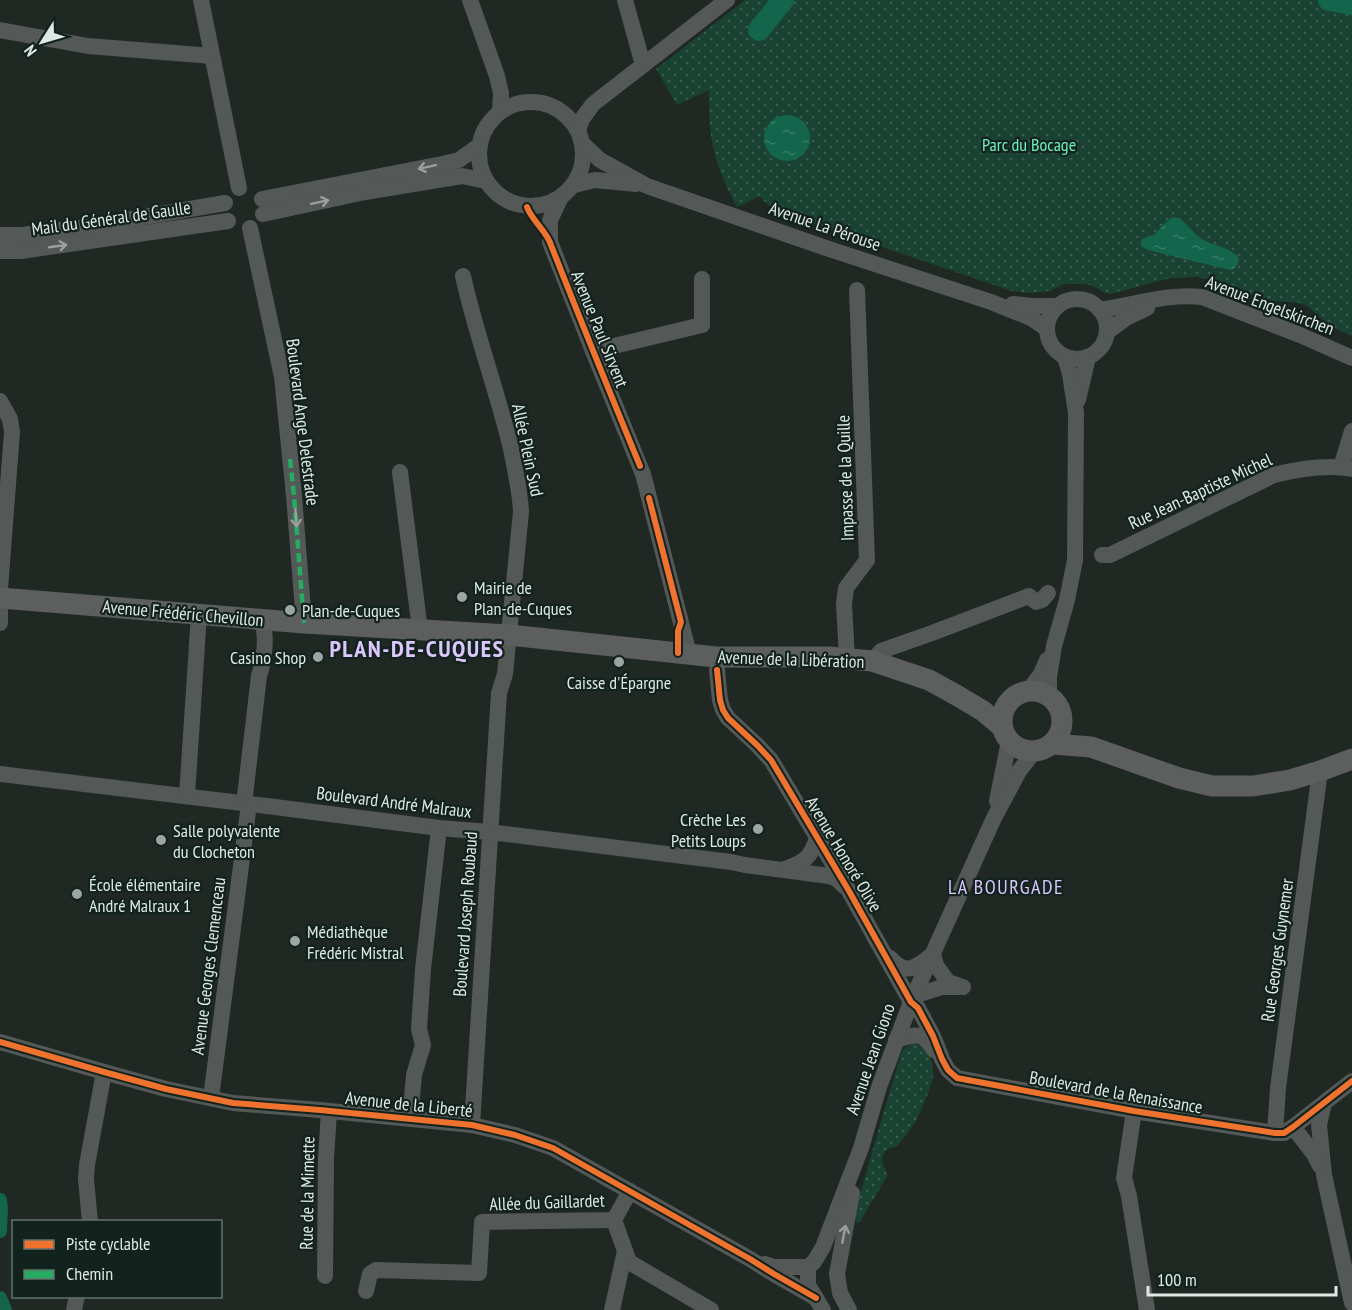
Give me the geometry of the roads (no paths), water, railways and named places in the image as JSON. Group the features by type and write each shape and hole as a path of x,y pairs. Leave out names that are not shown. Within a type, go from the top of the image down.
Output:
{"main road":[{"name":"Avenue Frédéric Chevillon","path":"0,598 261,620 508,635 689,654"},
{"name":"Avenue de la Libération","path":"689,654 716,657 847,658 872,661 929,680 983,711 1006,734"},
{"path":"958,696 987,700 1038,692 1049,696 1062,713 1063,723 1053,744 1034,752 1024,751 1016,747 1006,734 1004,711 1020,695"},
{"path":"1063,723 1091,747"},
{"path":"1053,744 1091,747 1179,778 1212,786 1253,786 1290,780 1352,759"}],"street":[{"path":"201,0 239,188"},
{"path":"470,0 497,76 501,93 500,112"},
{"path":"625,0 643,65"},
{"path":"581,137 570,118 558,109 545,104 526,102 513,105 500,112 487,127 480,145 480,164 486,181 503,199 527,207 544,206 560,199 574,185 583,165 582,119 593,104 727,0"},
{"path":"0,30 88,46 212,56"},
{"path":"486,43 510,89 526,102"},
{"path":"558,109 575,110 593,104"},
{"name":"Avenue La Pérouse","path":"581,137 600,160 647,186 991,302 1030,318 1047,329"},
{"path":"263,207 459,160 480,145"},
{"path":"263,207 453,177 462,176 486,181"},
{"name":"Avenue La Pérouse","path":"574,185 595,180 647,186"},
{"path":"239,188 249,188 255,191 263,207 261,220 250,228 238,228 228,221 224,214 223,208 227,196 239,188"},
{"name":"Avenue Paul Sirvent","path":"560,199 550,220 550,242 643,474 689,654"},
{"name":"Mail du Général de Gaulle","path":"0,235 22,235 86,227 225,203"},
{"name":"Mail du Général de Gaulle","path":"0,251 21,251 228,221"},
{"name":"Boulevard Ange Delestrade","path":"250,228 282,377 304,623"},
{"name":"Allée Plein Sud","path":"463,276 476,330 504,418 520,491 521,512 508,635"},
{"path":"593,351 702,325 702,279"},
{"name":"Impasse de la Quille","path":"847,658 844,604 846,588 867,560 857,290"},
{"name":"Avenue Engelskirchen","path":"1107,332 1126,318 1172,296"},
{"name":"Avenue Engelskirchen","path":"1100,310 1172,296 1202,297 1352,358"},
{"path":"1084,300 1093,303 1100,310 1106,320 1107,332 1096,353 1077,359 1065,357 1049,341 1047,329 1050,317 1057,306 1065,301 1084,300"},
{"name":"Avenue La Pérouse","path":"991,302 1057,306"},
{"path":"1049,696 1049,677 1054,646 1075,560 1076,412 1065,357"},
{"path":"1076,412 1088,357"},
{"path":"0,401 10,419 12,432 0,589"},
{"path":"1346,468 1352,431"},
{"name":"Rue Jean-Baptiste Michel","path":"1102,555 1110,555 1274,475 1296,470 1346,468"},
{"path":"400,472 420,630"},
{"path":"872,661 881,651 1029,596 1036,602 1042,600 1047,593"},
{"path":"0,611 0,623"},
{"path":"187,796 199,614"},
{"name":"Avenue Georges Clemenceau","path":"211,1098 259,676 263,665 265,628 261,620"},
{"name":"Boulevard Joseph Roubaud","path":"472,1125 499,693 506,674 508,635"},
{"path":"1020,695 1041,674 1054,646"},
{"name":"Avenue Honoré Olive","path":"717,670 723,710 728,718 771,760 913,999 933,1036 942,1059"},
{"name":"Avenue Jean Giono","path":"993,820 1006,734"},
{"name":"Avenue Jean Giono","path":"811,1264 824,1247 861,1148 879,1087 913,999 993,820 1019,771 1034,752"},
{"name":"Rue Georges Guynemer","path":"1275,1133 1278,1088 1320,771"},
{"name":"Boulevard André Malraux","path":"0,774 784,869 829,876 837,879 849,891"},
{"path":"410,1119 414,1075 423,1045 419,1029 423,969 439,828"},
{"path":"784,869 803,862 814,850 817,838"},
{"name":"Avenue Honoré Olive","path":"884,950 895,964 901,968 911,969 919,966 933,954"},
{"path":"913,999 942,987 963,987 948,982 936,965 933,954"},
{"path":"896,1040 913,1035 920,1036 927,1040 942,1059"},
{"name":"Avenue de la Liberté","path":"0,1041 166,1089 233,1103 472,1125 515,1134 553,1148 750,1259 820,1304"},
{"name":"Boulevard de la Renaissance","path":"942,1059 948,1070 957,1078 964,1080 1134,1111 1275,1133 1284,1132 1293,1127 1352,1081"},
{"path":"90,1220 87,1165 104,1072"},
{"path":"1324,1103 1318,1125 1324,1175 1352,1303"},
{"name":"Rue de la Mimette","path":"325,1276 326,1159 329,1111"},
{"path":"1134,1111 1124,1178 1129,1196 1147,1310"},
{"path":"1293,1127 1314,1154 1324,1175"},
{"name":"Avenue Jean Giono","path":"849,1310 840,1293 837,1274 861,1148"},
{"name":"Allée du Gaillardet","path":"366,1291 370,1274 376,1270 479,1273 482,1222 614,1220 630,1191"},
{"path":"614,1220 629,1262 711,1310"},
{"path":"612,1310 625,1251"},
{"name":"Avenue de la Liberté","path":"750,1259 774,1267 811,1264"},
{"path":"820,1304 808,1285 811,1264 821,1262 829,1265 837,1274"}],"water":[{"path":"787,115 803,122 810,138 803,154 787,161 771,154 764,138 771,122"},
{"path":"1173,217 1184,222 1203,240 1238,256 1239,261 1234,269 1230,270 1148,250 1141,246 1141,240 1155,234"}],"waterway":[{"path":"759,30 783,0"},
{"path":"1329,0 1352,4"},
{"path":"0,1200 0,1231"},
{"path":"0,1298 5,1310"}],"place":[{"name":"Mairie de Plan-de-Cuques","path":"462,597"},
{"name":"Plan-de-Cuques","path":"290,610"},
{"name":"Casino Shop","path":"318,657"},
{"name":"Caisse d'Épargne","path":"619,662"},
{"name":"Crèche Les Petits Loups","path":"758,829"},
{"name":"Salle polyvalente du Clocheton","path":"161,840"},
{"name":"École élémentaire André Malraux 1","path":"77,894"},
{"name":"Médiathèque Frédéric Mistral","path":"295,941"}],"district":[{"name":"PLAN-DE-CUQUES","path":"417,648"},
{"name":"LA BOURGADE","path":"1006,887"}],"park label":[{"name":"Parc du Bocage","path":"1029,144"}]}
